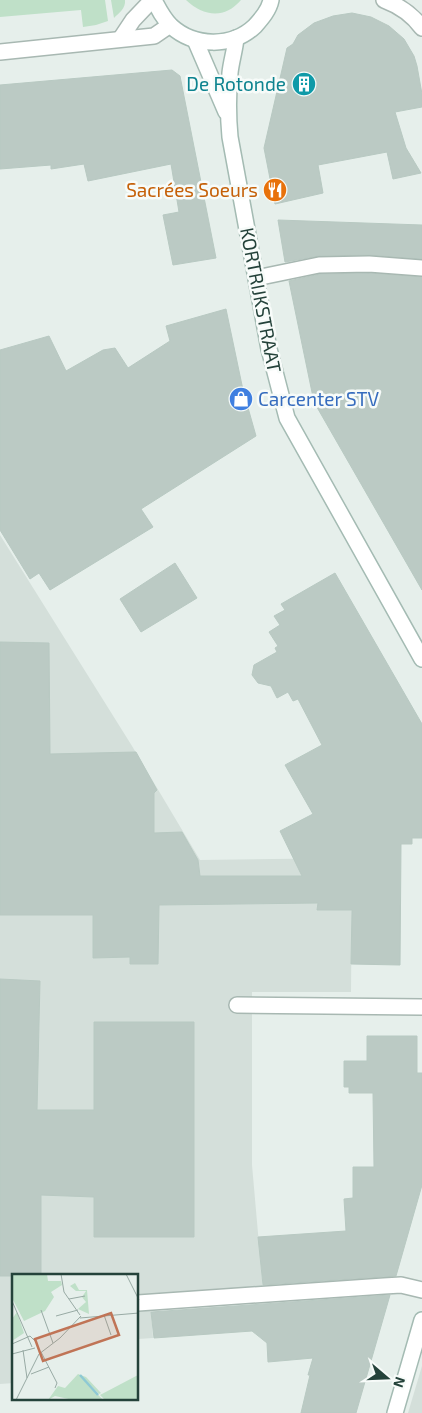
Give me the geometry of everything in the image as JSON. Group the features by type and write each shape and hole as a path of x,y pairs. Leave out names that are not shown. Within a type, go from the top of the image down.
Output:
{"street":[{"path":"121,38 133,20 153,0 160,13 170,25 182,34 195,40 216,42 236,38 250,30 262,18 271,0"},
{"path":"384,0 413,16 422,28"},
{"path":"0,52 154,36 170,25"},
{"name":"KORTRIJKSTRAAT","path":"236,38 234,59 230,71 228,117 230,137 269,348 287,418 422,659"},
{"name":"KORTRIJKSTRAAT","path":"195,40 228,117"},
{"path":"256,278 319,265 369,264 422,268"},
{"path":"237,1004 422,1007"},
{"path":"139,1303 401,1285 422,1290"},
{"path":"395,1413 422,1320"}],"shaded area":[{"path":"0,535 132,746 200,860 352,858 352,877 351,992 252,992 252,1165 264,1301 151,1311 153,1338 139,1339 139,1274 12,1274 12,1383 0,1384"},
{"path":"422,1366 422,1413 408,1413"}],"green space":[{"path":"0,0 105,0 108,21 83,27 81,10 0,17"},
{"path":"111,0 125,0 123,8 114,18"},
{"path":"186,0 241,0 228,11 213,14 199,10"}],"building":[{"path":"352,13 371,17 389,26 404,39 414,56 422,94 422,107 395,112 406,148 421,173 393,179 387,152 318,165 323,193 275,204 264,148 287,48 293,44 298,35 314,23 333,16"},
{"path":"172,70 180,76 216,258 173,265 163,215 179,212 171,164 88,181 84,164 51,169 51,165 0,169 0,85"},
{"path":"278,220 422,225 422,259 369,255 319,256 285,262"},
{"path":"369,273 422,277 422,590 314,402 289,281 320,274"},
{"path":"226,309 243,390 256,436 141,509 153,527 50,590 39,573 30,579 0,530 0,350 49,336 66,371 103,350 115,348 128,368 170,341 166,326"},
{"path":"175,563 197,598 141,632 120,599"},
{"path":"335,573 422,724 422,838 412,838 412,844 401,844 400,965 351,964 352,910 317,910 318,903 159,905 158,964 130,964 130,957 93,958 93,915 0,915 0,642 49,643 50,754 136,752 157,790 154,793 154,833 182,832 198,860 200,876 302,876 280,831 313,814 285,765 322,745 298,699 293,701 288,692 277,698 271,686 258,683 252,675 254,665 277,652 275,648 278,646 269,632 280,625 274,616 285,610 281,604"},
{"path":"0,979 40,981 37,1110 94,1110 94,1022 194,1022 194,1237 94,1237 94,1197 41,1195 41,1274 0,1276"},
{"path":"367,1036 417,1036 417,1073 422,1073 422,1185 396,1276 263,1285 258,1237 346,1231 344,1199 353,1198 353,1167 374,1167 373,1093 349,1093 349,1087 344,1087 344,1061 367,1061"},
{"path":"390,1295 356,1413 301,1413 313,1358 268,1362 267,1343 252,1331 154,1338 151,1312"}],"place":[{"name":"De Rotonde","path":"304,84"},
{"name":"Sacrées Soeurs","path":"275,190"},
{"name":"Carcenter STV","path":"241,399"}]}
